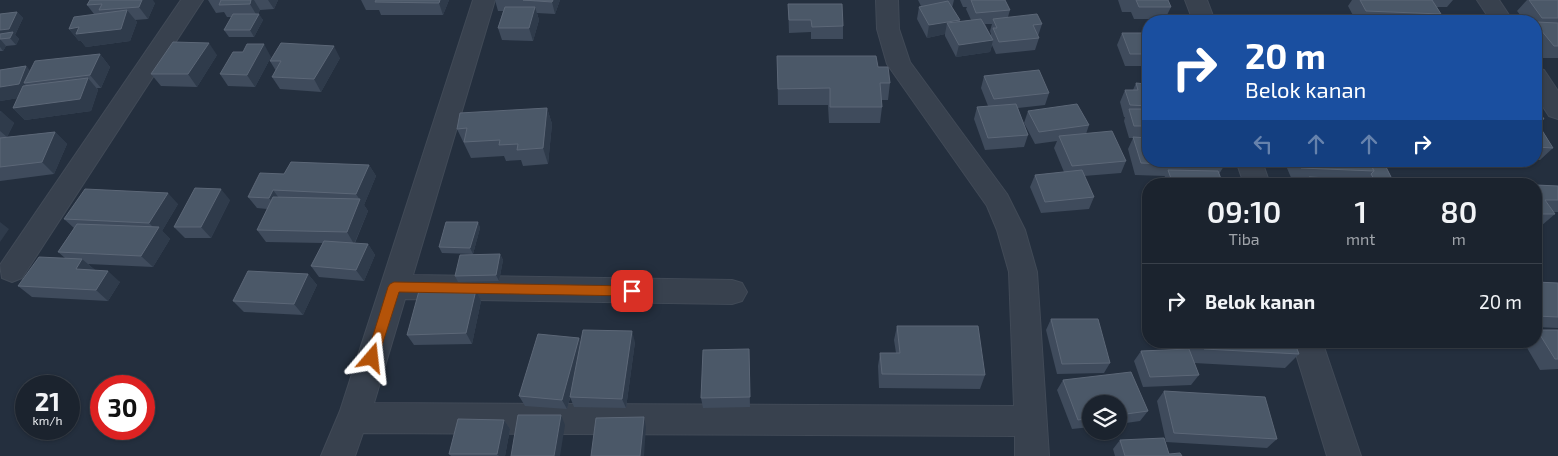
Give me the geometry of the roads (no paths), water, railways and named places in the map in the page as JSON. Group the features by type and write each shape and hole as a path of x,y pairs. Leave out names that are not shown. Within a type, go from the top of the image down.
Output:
{"street":[{"path":"12,270 192,0"},
{"path":"338,456 353,418 484,0"},
{"path":"887,0 888,29 899,64 998,201 1011,230 1022,272 1032,456"},
{"path":"1196,0 1202,15"},
{"path":"1488,0 1498,15"},
{"path":"1542,85 1558,110"},
{"path":"394,287 732,292"},
{"path":"1309,348 1344,456"},
{"path":"353,418 1030,421"}]}
